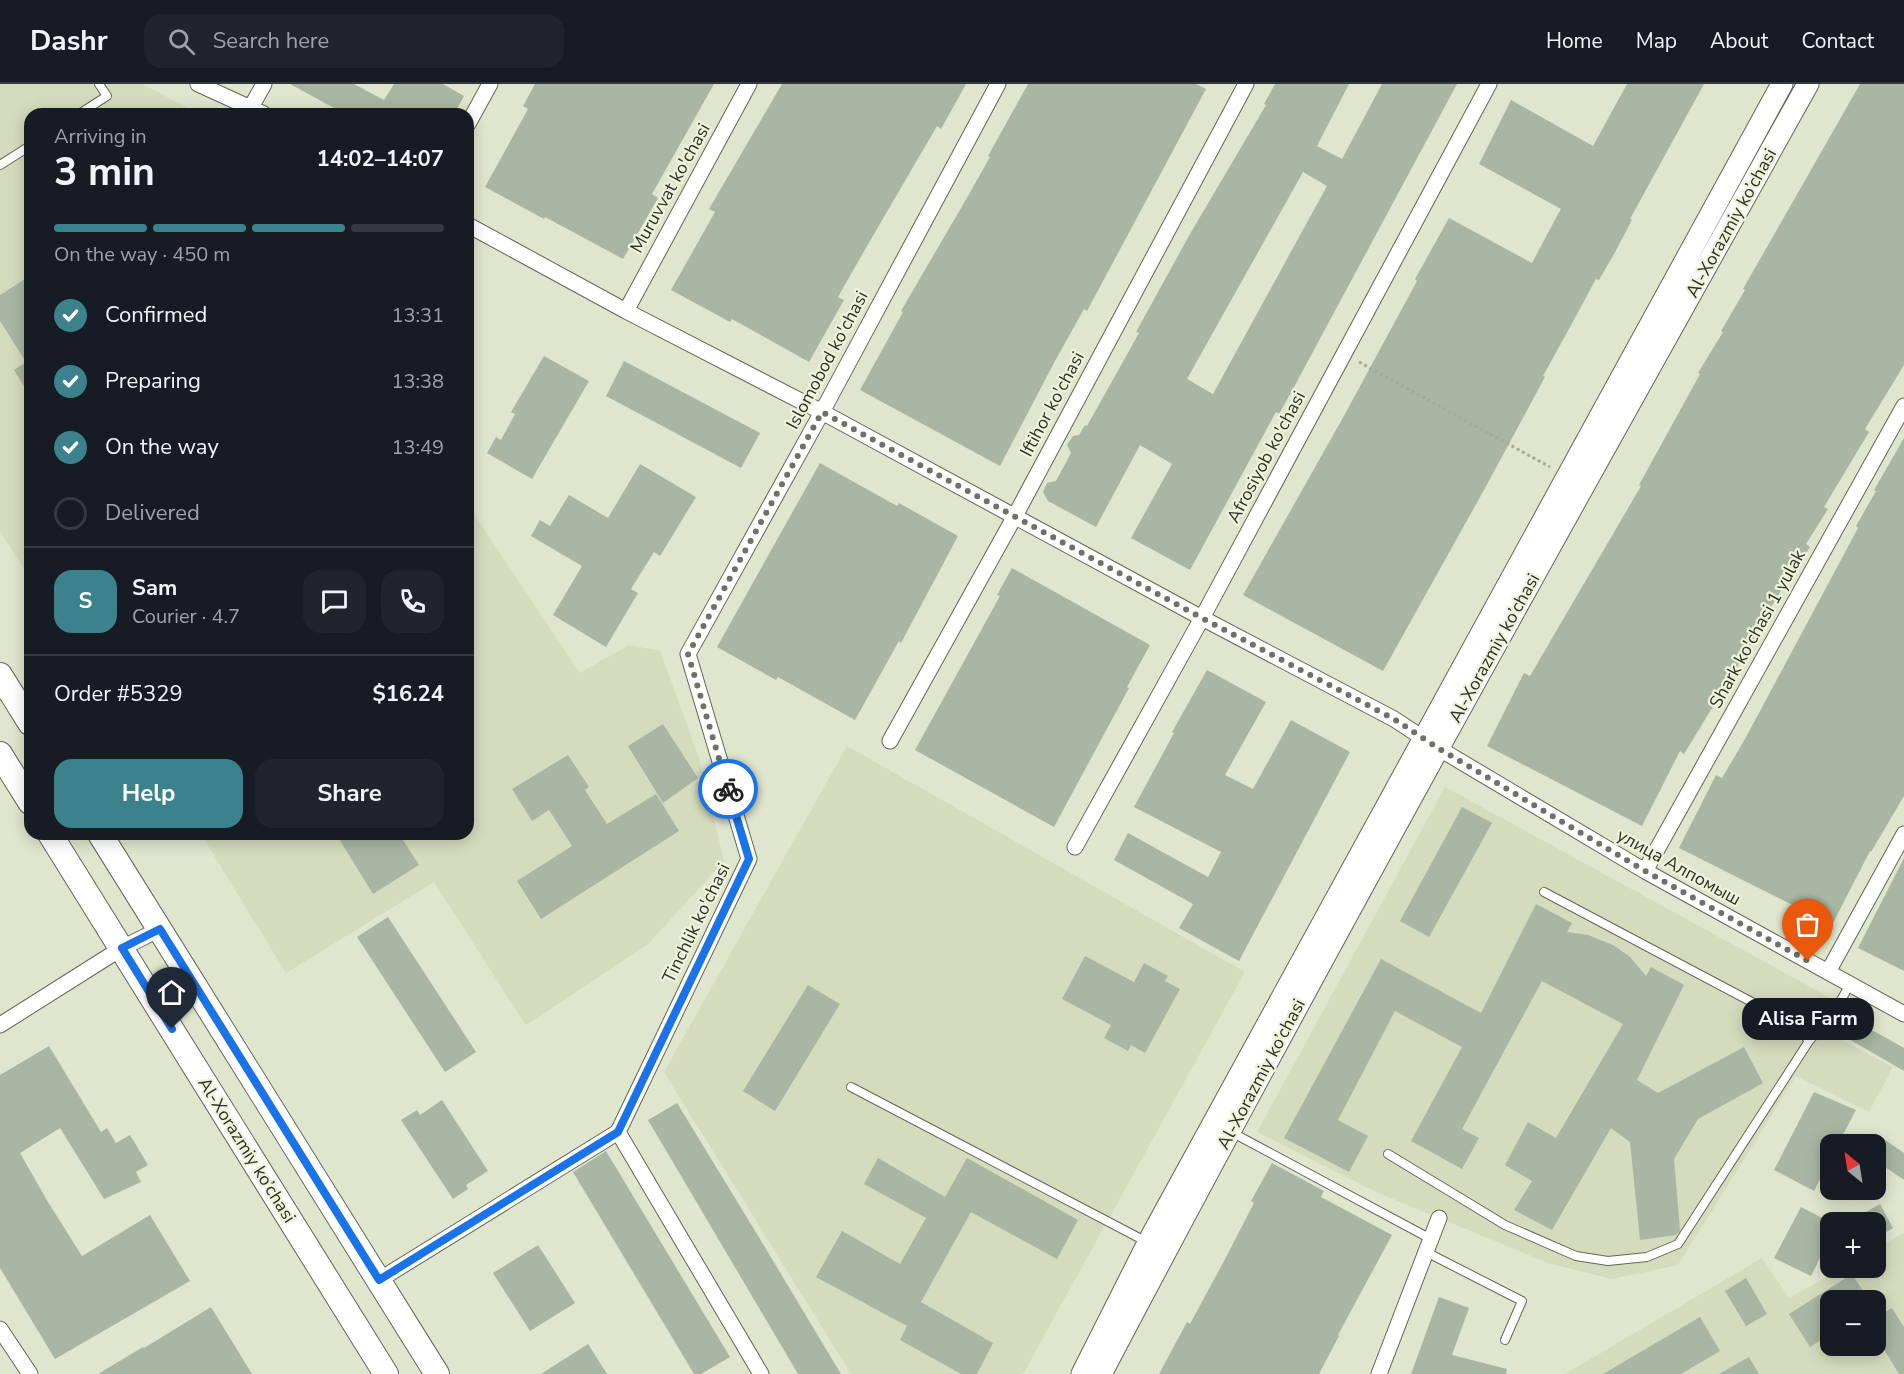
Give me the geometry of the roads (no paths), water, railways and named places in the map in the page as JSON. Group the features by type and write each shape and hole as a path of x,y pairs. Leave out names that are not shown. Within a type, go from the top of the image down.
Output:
{"main road":[{"name":"Al-Xorazmiy ko’chasi","path":"1101,1374 1230,1131 1566,476 1782,84"},
{"name":"Al-Xorazmiy ko’chasi","path":"1082,1374 1148,1242 1430,743 1808,84"},
{"path":"0,675 24,713"},
{"path":"0,754 24,792"},
{"name":"Al-Xorazmiy ko’chasi","path":"54,840 387,1374"},
{"path":"104,840 437,1374"}],"street":[{"path":"198,84 250,108"},
{"path":"258,108 264,84"},
{"path":"474,113 490,84"},
{"name":"Muruvvat ko'chasi","path":"626,311 749,84"},
{"name":"Islomobod ko'chasi","path":"688,654 822,412 998,84"},
{"name":"Iftihor ko'chasi","path":"890,741 1015,516 1245,84"},
{"name":"Afrosiyob ko'chasi","path":"1075,847 1202,618 1489,84"},
{"name":"улица Алпомыш","path":"474,228 1394,719 1430,743 1645,871 1904,1014"},
{"name":"Shark ko'chasi 1 yulak","path":"1645,871 1904,406"},
{"name":"Tinchlik ko'chasi","path":"618,1132 749,859 688,654"},
{"path":"1828,972 1904,834"},
{"path":"0,1025 122,948 160,929"},
{"path":"379,1280 618,1132 761,1374"},
{"path":"1379,1374 1439,1218"},
{"path":"0,1329 30,1374"}],"lane":[{"path":"88,108 107,96 99,84"},
{"path":"0,165 24,150"},
{"path":"1544,892 1797,1026 1809,1041"},
{"path":"1388,1154 1505,1225 1576,1256 1608,1261 1647,1257 1678,1244 1809,1041 1834,1013 1850,984"},
{"path":"851,1087 1148,1242"},
{"path":"1230,1131 1522,1301 1505,1340"}],"place":[{"name":"Alisa Farm","path":"1808,961"}]}
